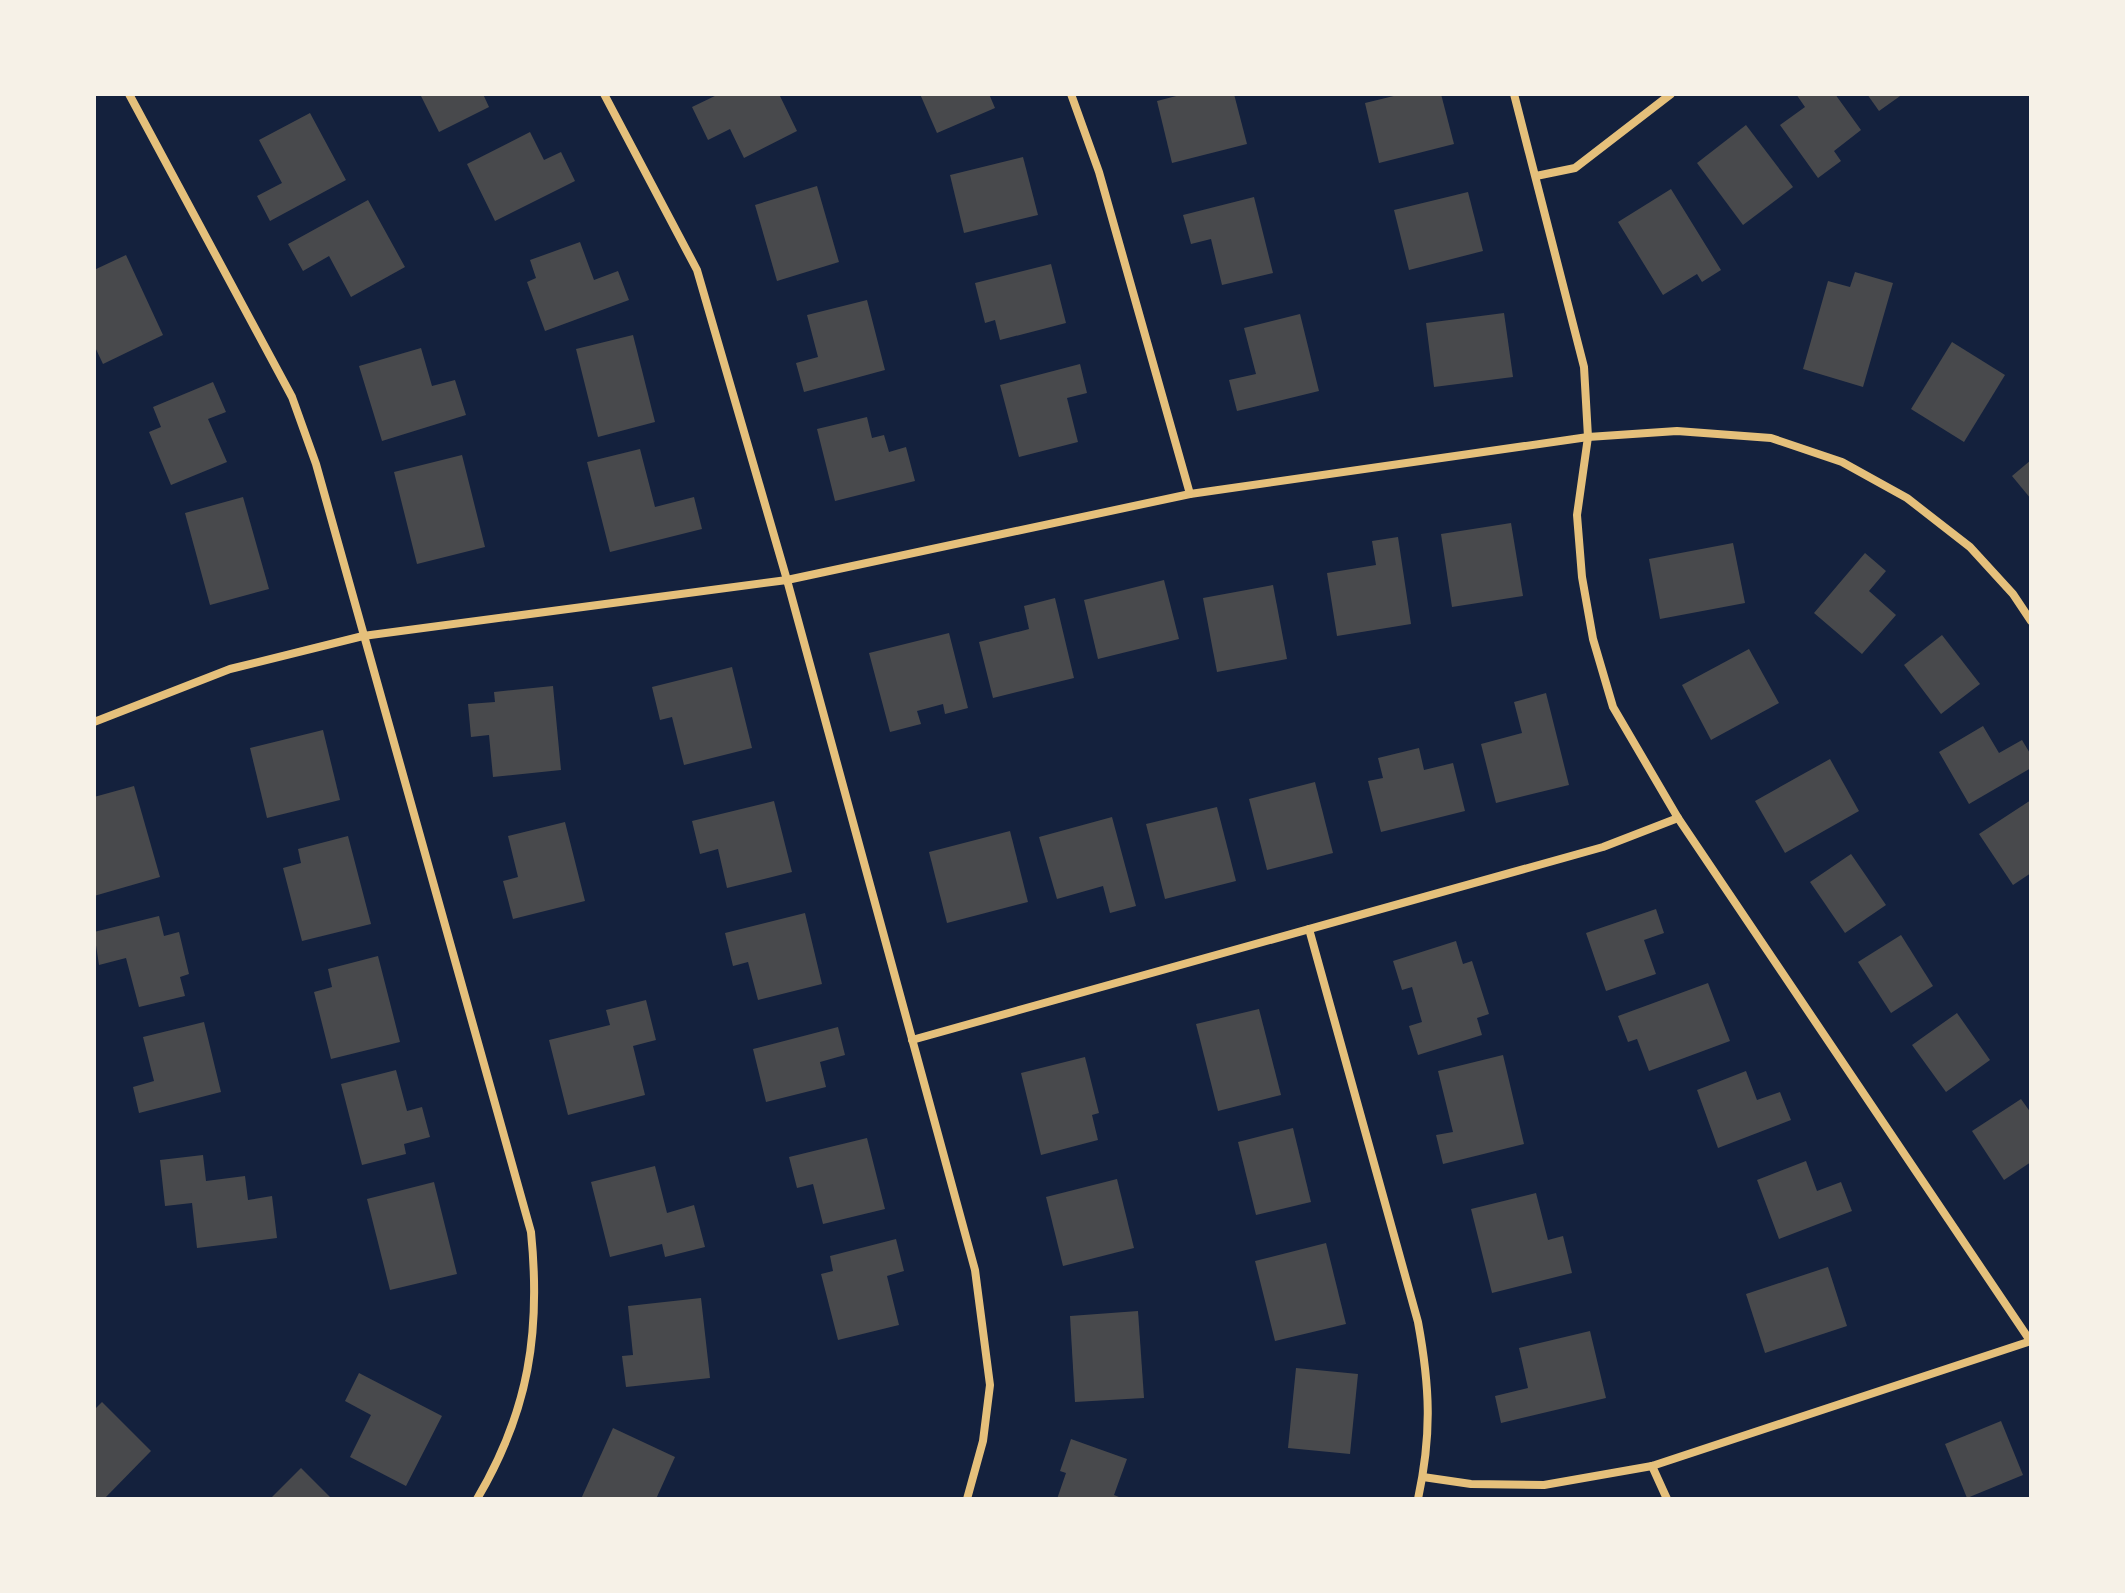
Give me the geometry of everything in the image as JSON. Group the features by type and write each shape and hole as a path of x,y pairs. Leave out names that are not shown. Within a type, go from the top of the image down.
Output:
{"street":[{"path":"129,94 292,397 316,464 531,1232 537,1290 535,1334 524,1395 500,1461 477,1499"},
{"path":"604,94 697,270 787,580 975,1270 985,1324 990,1385 983,1441 967,1499"},
{"path":"1071,94 1099,172 1190,494"},
{"path":"1423,1477 1471,1484 1544,1485 1652,1466 2031,1342 1678,818 1613,707 1593,639 1582,577 1577,515 1588,437 1584,367 1514,94"},
{"path":"1536,176 1575,168 1671,94"},
{"path":"94,722 230,669 363,636 787,580 1190,494 1588,437 1677,431 1771,438 1842,462 1907,498 1970,547 2013,594 2031,621"},
{"path":"912,1040 1603,847 1678,818"},
{"path":"1309,929 1418,1322 1428,1376 1430,1427 1418,1499"},
{"path":"1652,1466 1667,1499"}],"building":[{"path":"420,94 483,94 489,107 439,132"},
{"path":"719,94 779,94 797,131 744,158 730,129 708,140 692,107"},
{"path":"920,94 989,94 995,108 937,133"},
{"path":"1184,94 1234,94 1247,144 1172,163 1157,101"},
{"path":"1402,94 1441,94 1454,144 1379,163 1365,103"},
{"path":"1796,94 1835,94 1861,130 1834,151 1841,161 1818,178 1780,125 1805,107"},
{"path":"1867,94 1903,94 1879,111"},
{"path":"310,113 346,180 270,221 257,196 282,183 259,140"},
{"path":"1746,125 1793,187 1743,225 1697,163"},
{"path":"530,132 544,160 561,152 575,181 495,221 467,164"},
{"path":"1023,157 1038,215 964,233 950,175"},
{"path":"817,186 839,262 777,281 755,205"},
{"path":"1671,189 1721,270 1702,282 1697,274 1663,295 1618,222"},
{"path":"1468,192 1483,251 1409,270 1394,210"},
{"path":"1254,197 1273,273 1222,285 1211,239 1191,244 1183,215"},
{"path":"368,200 405,267 351,297 329,256 303,271 288,244"},
{"path":"580,242 594,280 618,271 629,300 545,331 527,282 536,278 530,260"},
{"path":"126,255 163,335 103,364 94,345 94,270"},
{"path":"1051,264 1066,323 1000,340 995,320 985,323 975,283"},
{"path":"1855,272 1893,283 1863,387 1803,369 1828,281 1850,287"},
{"path":"867,300 885,370 804,392 796,363 818,357 807,315"},
{"path":"1504,313 1513,377 1434,387 1426,323"},
{"path":"1300,314 1319,391 1237,411 1229,380 1256,374 1244,328"},
{"path":"633,335 655,422 598,437 576,349"},
{"path":"1952,342 2005,375 1964,442 1911,409"},
{"path":"421,348 432,386 455,380 466,415 382,441 359,366"},
{"path":"1080,364 1087,393 1067,398 1078,442 1019,457 1000,385"},
{"path":"213,382 226,412 208,419 227,462 171,485 149,432 161,427 153,407"},
{"path":"867,417 872,438 884,435 889,452 906,447 915,481 835,501 817,429"},
{"path":"640,449 655,507 694,497 702,529 610,552 587,462"},
{"path":"462,455 485,547 417,564 394,472"},
{"path":"2031,460 2031,499 2012,476"},
{"path":"243,497 269,589 210,605 185,513"},
{"path":"1511,523 1523,596 1452,607 1441,534"},
{"path":"1398,537 1411,624 1337,636 1327,573 1376,565 1372,541"},
{"path":"1733,543 1745,603 1660,619 1649,559"},
{"path":"1865,553 1886,571 1869,591 1896,615 1862,654 1814,613"},
{"path":"1164,580 1179,639 1098,659 1084,600"},
{"path":"1273,585 1287,659 1217,672 1203,598"},
{"path":"1055,598 1074,678 993,698 979,642 1029,629 1024,606"},
{"path":"949,633 968,708 945,714 943,704 917,711 921,724 890,732 869,653"},
{"path":"1942,635 1980,684 1941,714 1904,665"},
{"path":"1749,649 1779,703 1711,740 1682,685"},
{"path":"732,667 752,748 684,765 672,717 660,720 652,687"},
{"path":"553,686 561,770 493,777 489,735 471,737 468,704 495,702 494,692"},
{"path":"1546,693 1569,785 1496,803 1481,744 1522,733 1514,702"},
{"path":"1983,726 1999,753 2022,740 2031,755 2031,768 1969,804 1939,752"},
{"path":"323,730 340,800 267,818 250,748"},
{"path":"1419,748 1424,770 1453,763 1465,811 1381,832 1368,781 1383,778 1378,758"},
{"path":"1830,759 1859,811 1785,853 1755,801"},
{"path":"1315,782 1333,853 1267,870 1249,799"},
{"path":"134,786 160,877 94,896 94,797"},
{"path":"2031,800 2031,873 2013,885 1979,834"},
{"path":"774,801 792,872 727,888 718,849 700,854 692,821"},
{"path":"1217,807 1236,881 1165,899 1146,824"},
{"path":"1112,817 1136,906 1110,913 1103,886 1057,899 1039,837"},
{"path":"565,822 585,901 513,919 503,881 518,877 508,836"},
{"path":"1010,831 1028,902 947,923 929,852"},
{"path":"348,836 371,924 302,941 283,868 301,863 298,849"},
{"path":"1851,854 1886,905 1845,933 1810,882"},
{"path":"1656,909 1664,933 1644,940 1656,974 1606,991 1586,933"},
{"path":"805,913 822,984 758,1000 748,962 733,966 725,933"},
{"path":"159,916 164,936 179,932 189,974 180,977 185,996 139,1007 126,958 99,965 94,932"},
{"path":"1901,935 1933,986 1891,1013 1858,962"},
{"path":"1456,941 1463,964 1472,961 1489,1014 1477,1018 1482,1035 1418,1055 1409,1026 1422,1022 1412,987 1402,990 1393,961"},
{"path":"378,956 400,1042 331,1059 314,992 332,987 328,969"},
{"path":"1708,983 1730,1041 1649,1071 1637,1039 1628,1042 1618,1016"},
{"path":"646,1000 656,1040 633,1046 645,1095 568,1115 549,1040 610,1025 606,1010"},
{"path":"1259,1009 1281,1095 1218,1111 1196,1024"},
{"path":"1957,1013 1990,1060 1946,1092 1912,1045"},
{"path":"204,1022 221,1092 139,1113 133,1087 154,1081 143,1037"},
{"path":"838,1027 845,1055 820,1062 826,1087 766,1102 753,1049"},
{"path":"1503,1055 1524,1144 1443,1164 1436,1135 1453,1132 1438,1071"},
{"path":"1085,1057 1099,1113 1092,1115 1098,1140 1041,1155 1021,1073"},
{"path":"396,1070 407,1111 422,1107 430,1137 404,1144 406,1154 362,1165 341,1084"},
{"path":"1746,1071 1757,1100 1780,1092 1791,1120 1718,1148 1697,1090"},
{"path":"2021,1099 2031,1113 2031,1162 2004,1180 1972,1131"},
{"path":"1293,1128 1311,1202 1256,1215 1238,1142"},
{"path":"867,1138 885,1209 823,1224 813,1184 797,1188 789,1157"},
{"path":"203,1155 206,1181 245,1176 248,1200 272,1196 277,1238 197,1248 192,1203 165,1206 160,1160"},
{"path":"1806,1161 1817,1191 1841,1182 1852,1211 1779,1239 1757,1180"},
{"path":"655,1166 667,1213 694,1205 705,1247 665,1257 662,1244 610,1257 591,1182"},
{"path":"1117,1179 1134,1248 1063,1266 1046,1197"},
{"path":"434,1182 457,1274 390,1290 367,1199"},
{"path":"1536,1193 1548,1240 1563,1236 1572,1273 1492,1293 1471,1209"},
{"path":"896,1239 904,1271 887,1276 899,1325 838,1340 821,1274 833,1271 830,1256"},
{"path":"1326,1243 1346,1324 1275,1341 1255,1261"},
{"path":"1828,1267 1847,1326 1765,1353 1746,1294"},
{"path":"701,1298 710,1378 626,1387 622,1356 633,1355 628,1306"},
{"path":"1138,1311 1144,1398 1075,1402 1070,1316"},
{"path":"1590,1331 1606,1398 1501,1423 1495,1396 1528,1388 1519,1348"},
{"path":"1296,1368 1358,1374 1350,1454 1288,1448"},
{"path":"359,1373 442,1416 406,1486 350,1457 371,1415 345,1401"},
{"path":"102,1402 151,1451 104,1499 94,1499 94,1410"},
{"path":"2001,1421 2023,1475 1967,1498 1945,1444"},
{"path":"613,1428 675,1457 656,1499 581,1499"},
{"path":"1071,1439 1127,1459 1114,1495 1124,1499 1057,1499 1066,1473 1060,1471"},
{"path":"301,1468 332,1499 270,1499"}]}
